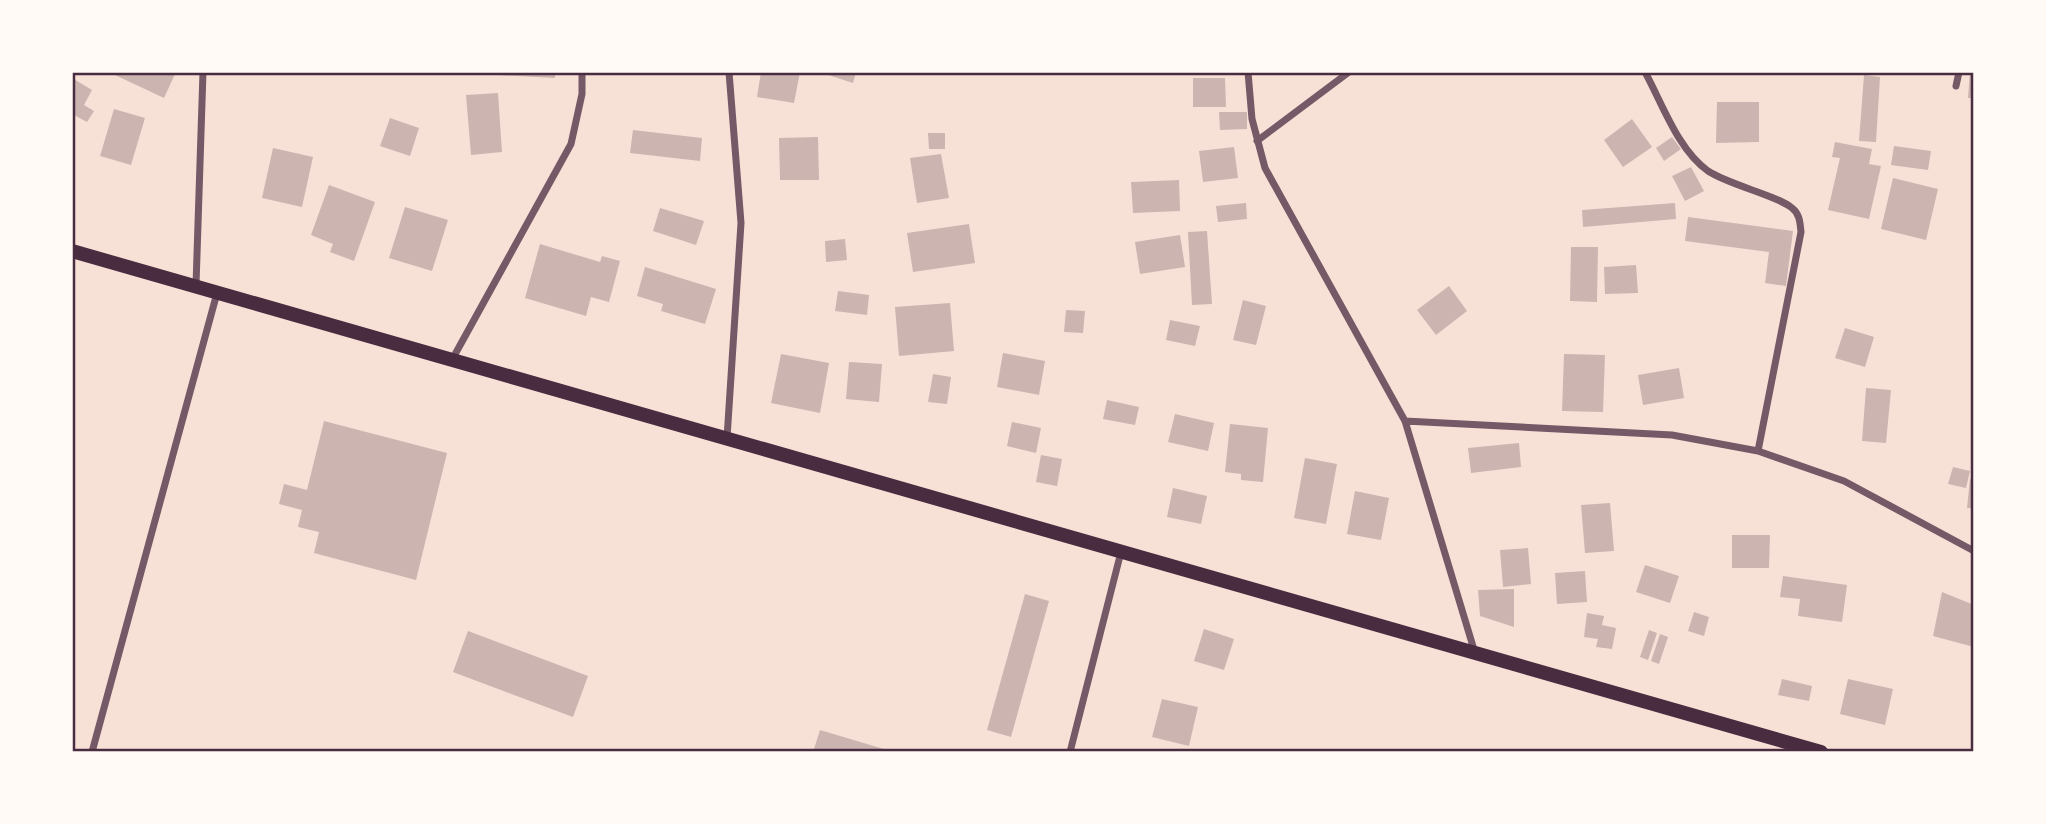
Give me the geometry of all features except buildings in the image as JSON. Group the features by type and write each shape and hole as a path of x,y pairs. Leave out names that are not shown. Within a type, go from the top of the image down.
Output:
{"main road":[{"path":"72,251 1821,752"}],"street":[{"path":"196,285 203,72"},
{"path":"453,358 571,144 582,93 582,72"},
{"path":"727,438 741,223 729,72"},
{"path":"1248,72 1257,141 1265,168 1405,421 1475,654"},
{"path":"1257,141 1349,72"},
{"path":"1645,72 1685,146 1707,170 1791,206 1799,217 1801,232 1758,451"},
{"path":"1956,86 1959,72"},
{"path":"92,752 217,293"},
{"path":"1405,421 1672,435 1758,451 1844,481 1974,551"},
{"path":"1070,752 1121,551"}]}
